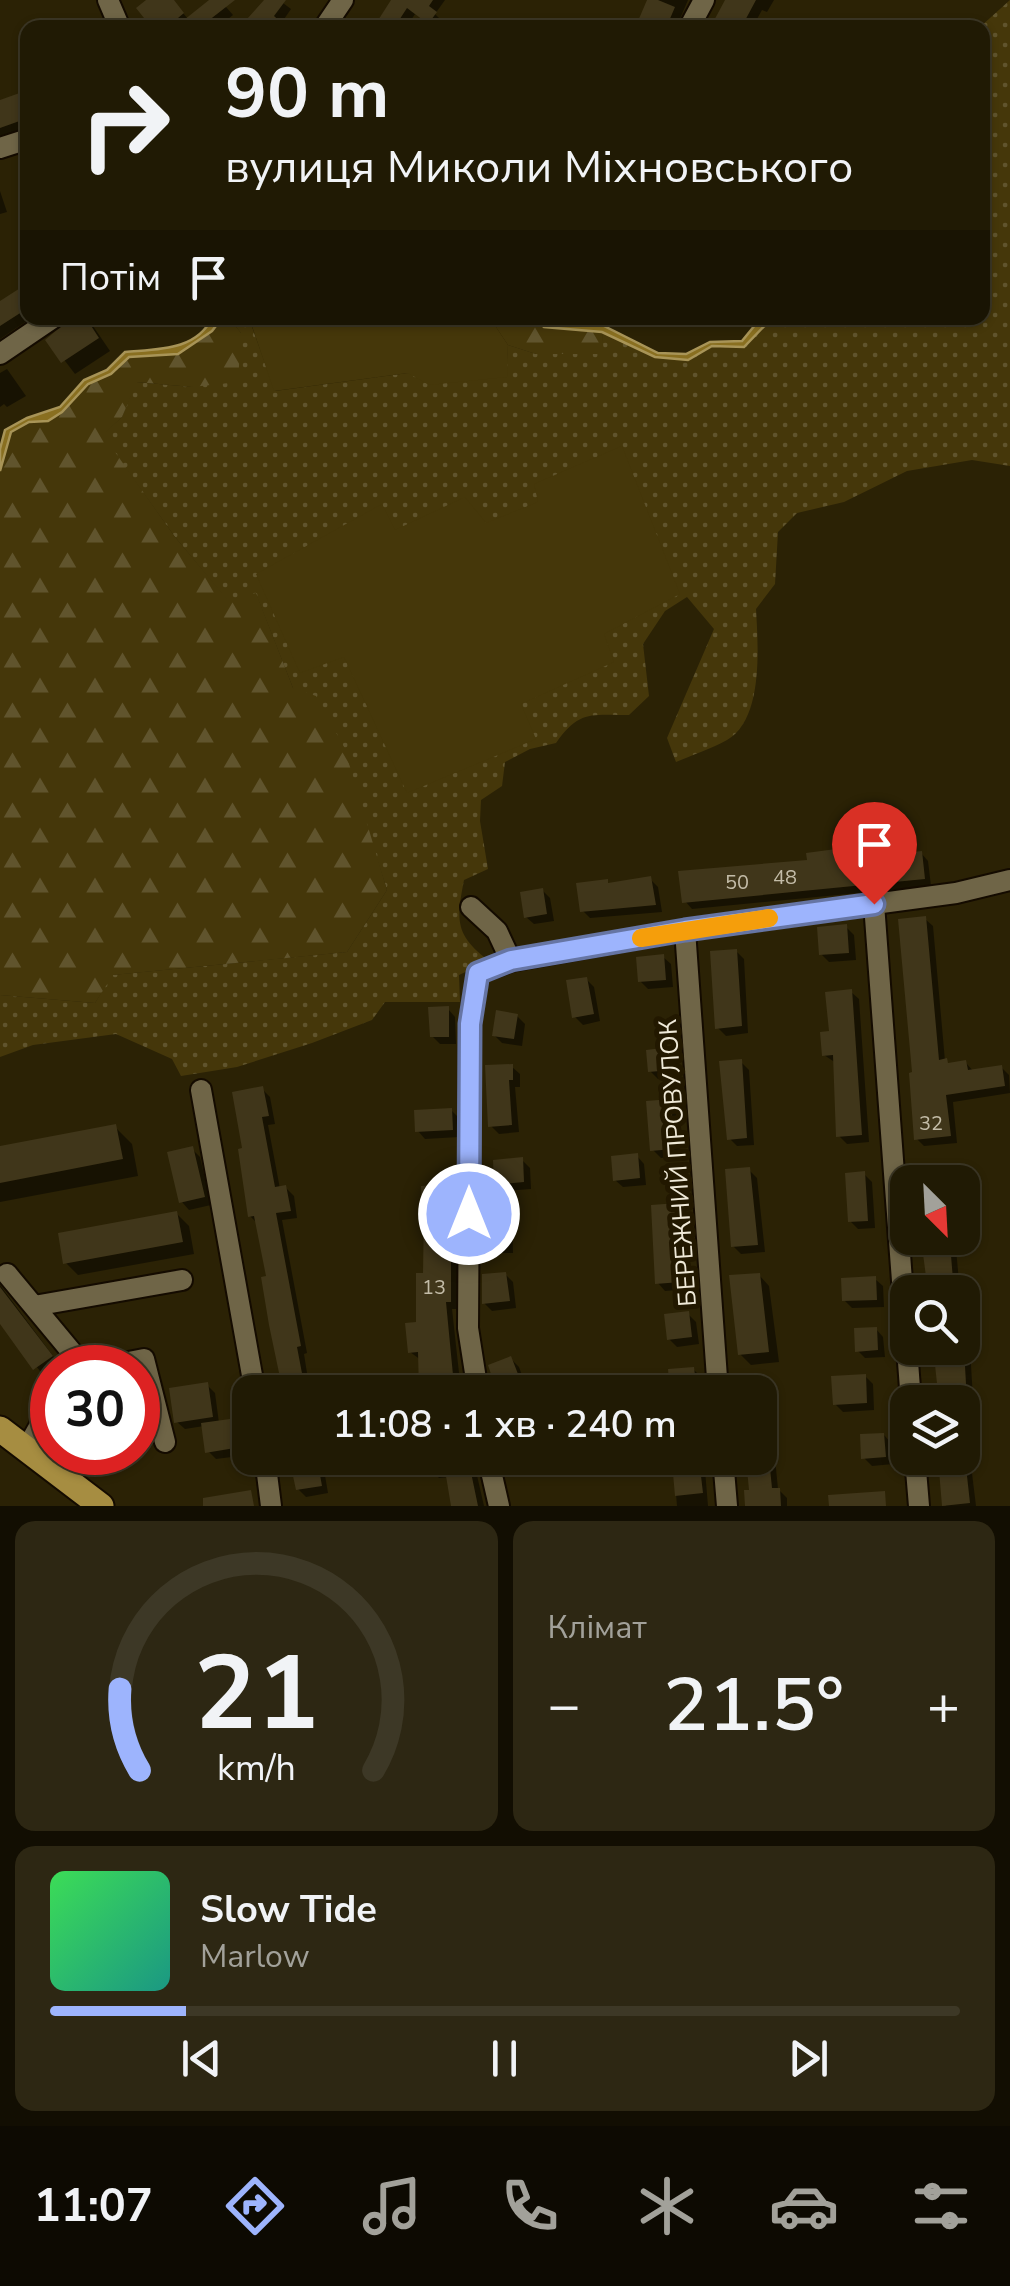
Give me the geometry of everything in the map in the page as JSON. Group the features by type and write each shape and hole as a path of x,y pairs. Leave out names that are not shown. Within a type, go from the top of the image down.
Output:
{"main road":[{"path":"0,1430 102,1506"}],"street":[{"path":"0,354 43,325"},
{"path":"475,1375 468,1328 470,1024 478,973 511,960 685,930 956,893 1010,880"},
{"path":"874,904 910,1385"},
{"path":"471,907 497,932 511,960"},
{"name":"БЕРЕЖНИЙ ПРОВУЛОК","path":"685,930 717,1375"},
{"path":"201,1090 252,1375"},
{"path":"7,1274 65,1345"},
{"path":"34,1306 182,1280"},
{"path":"160,1422 165,1442"},
{"path":"26,1450 30,1443"},
{"path":"267,1475 272,1506"},
{"path":"492,1475 499,1506"},
{"path":"724,1475 726,1506"},
{"path":"916,1475 919,1506"}],"green space":[{"path":"1010,0 1010,466 972,460 907,471 844,502 797,513 778,532 775,584 756,609 753,699 739,730 727,740 676,762 667,738 714,629 687,597 665,611 643,644 649,696 629,715 579,720 556,743 530,749 505,762 502,786 481,800 480,821 488,869 464,880 459,917 464,935 489,961 459,975 460,1002 385,1002 372,1020 312,1043 237,1067 181,1076 172,1059 116,1034 33,1045 0,1057 0,995 95,1003 112,975 347,952 387,890 373,846 293,688 256,594 228,601 175,537 102,435 122,417 136,382 192,387 241,333 235,325 252,325 275,391 408,373 506,377 508,345 536,354 603,354 602,332 655,357 688,360 712,346 744,347 765,325 990,325 988,20"},
{"path":"217,325 235,325 241,333 238,382 192,387 137,382 122,417 103,435 175,537 228,600 256,593 293,688 316,696 344,747 387,890 347,952 113,975 95,1003 0,995 0,471 10,432 62,412 88,384 111,374 129,357 178,354"},
{"path":"495,325 542,325 602,332 604,354 536,354 508,345"},
{"path":"495,325 508,345 507,377 429,385 408,373 274,391 252,326"},
{"path":"622,446 680,594 604,634 614,662 521,704 536,739 407,793 344,657 300,673 256,574 382,504 395,530 465,497 486,523 538,502 534,484"}],"shaded area":[{"path":"217,325 178,354 129,357 111,374 88,384 48,421 29,422 11,432 0,471 5,430 60,407 84,380 107,370 125,352 174,346"},
{"path":"602,325 658,353 686,354 710,342 742,341 755,325 765,325 744,347 712,346 688,360 655,357 602,332 544,327"}],"building":[{"path":"146,0 174,0 184,13 176,20 146,20 136,8"},
{"path":"209,0 235,0 209,20 184,20"},
{"path":"264,0 286,0 274,16 278,20 246,20"},
{"path":"391,0 433,0 429,6 437,12 431,20 423,20 407,8 399,20 378,20"},
{"path":"647,0 675,7 669,20 638,20"},
{"path":"725,0 756,0 745,20 714,20"},
{"path":"20,93 20,121 0,128 0,100"},
{"path":"20,288 20,313 0,326 0,301"},
{"path":"63,325 91,325 99,338 61,363 45,340"},
{"path":"836,849 838,864 922,851 925,879 682,903 678,871 807,860 806,853"},
{"path":"651,876 656,905 580,912 576,883"},
{"path":"543,888 547,914 524,918 520,892"},
{"path":"926,916 939,1060 966,1060 968,1070 1002,1065 1005,1086 946,1095 951,1136 914,1140 898,919"},
{"path":"847,924 849,953 819,955 817,927"},
{"path":"737,949 742,1026 715,1029 710,951"},
{"path":"664,954 666,980 638,982 636,957"},
{"path":"587,977 594,1014 572,1018 566,980"},
{"path":"852,989 862,1135 836,1137 833,1055 822,1056 820,1032 829,1031 825,992"},
{"path":"449,1006 449,1037 430,1037 428,1007"},
{"path":"496,1010 518,1014 514,1039 492,1036"},
{"path":"671,1047 673,1070 648,1072 646,1050"},
{"path":"742,1059 747,1138 727,1140 719,1061"},
{"path":"513,1064 513,1080 509,1080 512,1125 488,1127 485,1065"},
{"path":"263,1086 269,1116 262,1117 275,1187 286,1185 291,1211 276,1213 301,1346 297,1347 302,1375 279,1375 261,1277 266,1276 254,1216 248,1217 232,1092"},
{"path":"671,1099 674,1149 650,1151 646,1101"},
{"path":"452,1108 453,1130 415,1132 414,1110"},
{"path":"116,1124 123,1159 0,1183 0,1146"},
{"path":"193,1146 205,1197 179,1203 167,1152"},
{"path":"638,1153 640,1178 613,1181 611,1156"},
{"path":"523,1157 524,1182 494,1185 493,1160"},
{"path":"750,1167 758,1245 731,1247 725,1169"},
{"path":"865,1171 868,1221 848,1222 845,1173"},
{"path":"451,1184 451,1302 446,1302 453,1375 419,1375 418,1352 408,1353 405,1323 416,1322 416,1273 423,1273 421,1186"},
{"path":"678,1203 681,1282 655,1284 651,1205"},
{"path":"483,1208 506,1208 506,1246 483,1246"},
{"path":"177,1211 183,1242 63,1264 58,1233"},
{"path":"923,1255 951,1255 953,1275 926,1275"},
{"path":"506,1272 510,1301 482,1304 482,1274"},
{"path":"760,1273 769,1352 738,1355 729,1275"},
{"path":"876,1276 877,1300 842,1301 841,1278"},
{"path":"0,1287 45,1345 30,1345 30,1366 0,1324"},
{"path":"689,1311 692,1337 667,1340 664,1314"},
{"path":"877,1327 878,1350 855,1352 854,1328"},
{"path":"511,1356 518,1375 491,1375 488,1365"},
{"path":"935,1365 965,1365 966,1385 937,1385"},
{"path":"694,1367 695,1375 669,1375 668,1369"},
{"path":"866,1374 867,1403 833,1405 831,1376"},
{"path":"208,1382 213,1417 174,1423 169,1388"},
{"path":"232,1419 232,1448 205,1453 201,1423"},
{"path":"884,1433 886,1457 861,1459 860,1434"},
{"path":"293,1475 320,1475 322,1486 296,1490"},
{"path":"446,1475 472,1475 478,1506 451,1506"},
{"path":"673,1475 701,1475 703,1493 675,1496"},
{"path":"748,1475 771,1475 772,1488 780,1488 781,1506 745,1506 744,1490 749,1490"},
{"path":"939,1475 967,1475 970,1503 942,1506"},
{"path":"251,1490 254,1506 203,1506 203,1498"},
{"path":"885,1491 886,1506 829,1506 828,1495"}],"slow traffic":[{"path":"641,938 769,918"}],"route":[{"path":"469,1214 470,1024 478,973 511,960 685,930 874,904"}]}
